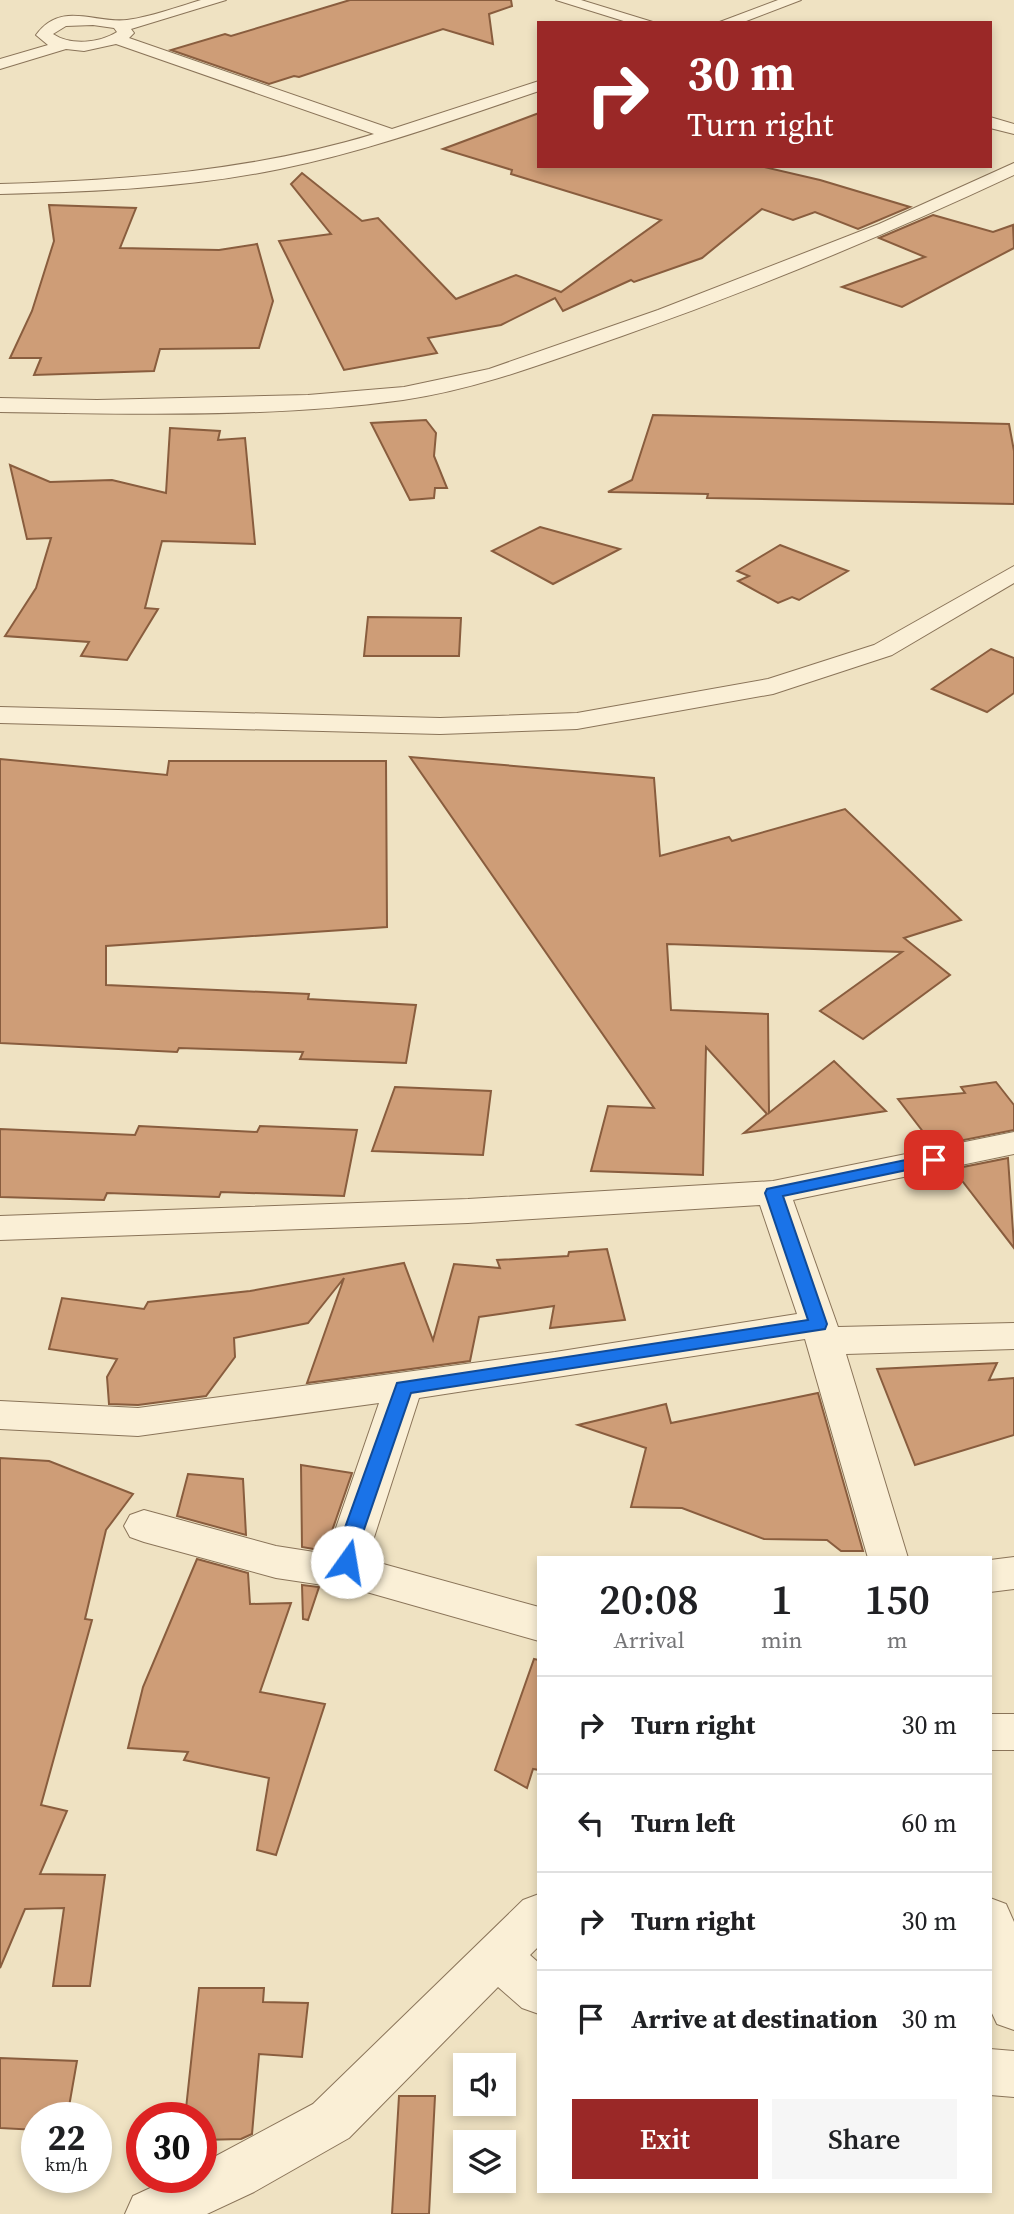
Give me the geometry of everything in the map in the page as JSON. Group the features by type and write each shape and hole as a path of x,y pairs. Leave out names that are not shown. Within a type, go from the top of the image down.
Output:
{"street":[{"path":"46,38 45,31 54,25 103,20 177,0"},
{"path":"99,43 120,33 218,0"},
{"path":"564,0 641,21"},
{"path":"731,21 793,0"},
{"path":"103,20 151,51 374,140"},
{"path":"0,50 46,38 67,44"},
{"path":"0,64 67,44 99,43 133,56 393,135"},
{"path":"133,56 151,51"},
{"path":"0,189 196,177 279,164 393,135 537,87"},
{"path":"992,123 1014,129"},
{"path":"0,405 97,407 308,402 404,393 494,374 664,314 886,228 1014,169"},
{"path":"0,715 440,726 577,721 773,686 883,650 1014,573"},
{"path":"0,1228 468,1211 773,1193 1014,1143"},
{"path":"773,1193 821,1332 887,1556"},
{"path":"0,1415 138,1422 821,1332 1014,1336"},
{"path":"363,1574 347,1562 348,1547 404,1387"},
{"path":"144,1526 276,1562 363,1574 537,1623"},
{"path":"992,1576 1014,1573"},
{"path":"992,1732 1014,1732"},
{"path":"151,2214 236,2174 331,2121 537,1917"},
{"path":"992,1926 1014,2008"},
{"path":"496,1956 537,1990"},
{"path":"992,2072 1014,2074"}],"building":[{"path":"350,0 511,0 512,6 489,14 493,44 443,29 299,77 294,76 269,84 171,50 225,34 231,36"},
{"path":"537,114 537,168 769,168 820,180 910,207 858,229 815,212 793,220 762,209 702,258 634,282 631,280 563,311 555,298 501,325 428,338 437,353 344,370 279,241 331,234 291,184 302,173 362,221 378,218 456,299 516,275 561,292 661,220 511,174 512,170 443,149"},
{"path":"49,205 136,208 120,248 219,250 257,244 273,301 259,348 160,349 154,371 34,375 41,358 10,358 32,311 54,241"},
{"path":"933,215 993,232 1013,225 1014,248 902,307 842,287 925,257 879,238"},
{"path":"653,415 1009,424 1014,451 1014,504 707,498 708,494 608,492 632,480"},
{"path":"426,420 436,433 434,456 447,488 435,488 434,498 410,500 371,423"},
{"path":"170,428 220,431 218,440 245,438 255,544 162,541 145,608 158,609 127,660 81,656 89,642 5,636 36,588 51,538 27,539 10,465 50,482 112,480 166,493"},
{"path":"540,527 620,549 553,584 492,551"},
{"path":"780,545 848,571 799,600 792,597 778,603 738,581 749,576 737,571"},
{"path":"368,617 461,618 459,656 364,656"},
{"path":"991,649 1014,658 1014,693 987,712 932,689"},
{"path":"410,757 654,778 660,856 729,837 732,841 845,809 961,920 904,938 950,975 863,1039 820,1011 902,952 667,944 671,1010 768,1014 769,1113 834,1061 886,1111 744,1133 767,1114 706,1047 703,1175 591,1171 608,1106 654,1108"},
{"path":"0,759 167,775 169,761 386,761 387,927 106,946 106,985 309,994 308,999 416,1005 406,1063 300,1059 303,1052 179,1048 177,1052 0,1043"},
{"path":"996,1082 1014,1105 1014,1130 934,1146 898,1099 965,1093 961,1087"},
{"path":"395,1087 491,1091 483,1155 372,1151"},
{"path":"139,1126 257,1132 260,1126 357,1130 344,1196 221,1192 219,1197 107,1193 104,1200 0,1197 0,1129 135,1135"},
{"path":"1008,1158 1014,1246 1014,1248 953,1169"},
{"path":"607,1249 625,1320 550,1328 554,1306 479,1317 470,1361 307,1383 344,1278 308,1323 234,1338 235,1357 206,1396 138,1405 109,1404 107,1377 117,1359 49,1349 62,1298 144,1309 148,1302 250,1291 404,1263 433,1340 454,1264 500,1268 497,1260 568,1256 569,1252"},
{"path":"997,1363 989,1380 1014,1378 1014,1435 915,1465 877,1369"},
{"path":"818,1393 863,1551 841,1551 827,1540 764,1539 682,1508 631,1507 646,1448 578,1425 666,1404 671,1423"},
{"path":"0,1458 49,1461 133,1494 106,1530 85,1619 92,1620 41,1805 67,1811 40,1874 105,1875 90,1986 53,1986 64,1908 25,1909 0,1968"},
{"path":"301,1465 352,1473 325,1551 302,1547"},
{"path":"188,1474 243,1479 246,1535 177,1516"},
{"path":"197,1559 248,1573 250,1604 291,1603 260,1692 325,1704 276,1855 257,1850 269,1778 184,1760 188,1752 128,1748 143,1687"},
{"path":"302,1585 319,1587 308,1620 303,1619"},
{"path":"534,1659 537,1660 537,1770 533,1769 527,1788 495,1770"},
{"path":"199,1988 264,1988 263,2002 308,2003 302,2057 259,2054 252,2134 241,2139 217,2140 217,2102 187,2102"},
{"path":"0,2058 77,2061 70,2102 21,2102 21,2129 0,2128"},
{"path":"399,2096 435,2096 429,2214 392,2214"}],"route":[{"path":"347,1562 348,1547 404,1387 818,1324 773,1193 934,1160"}]}
